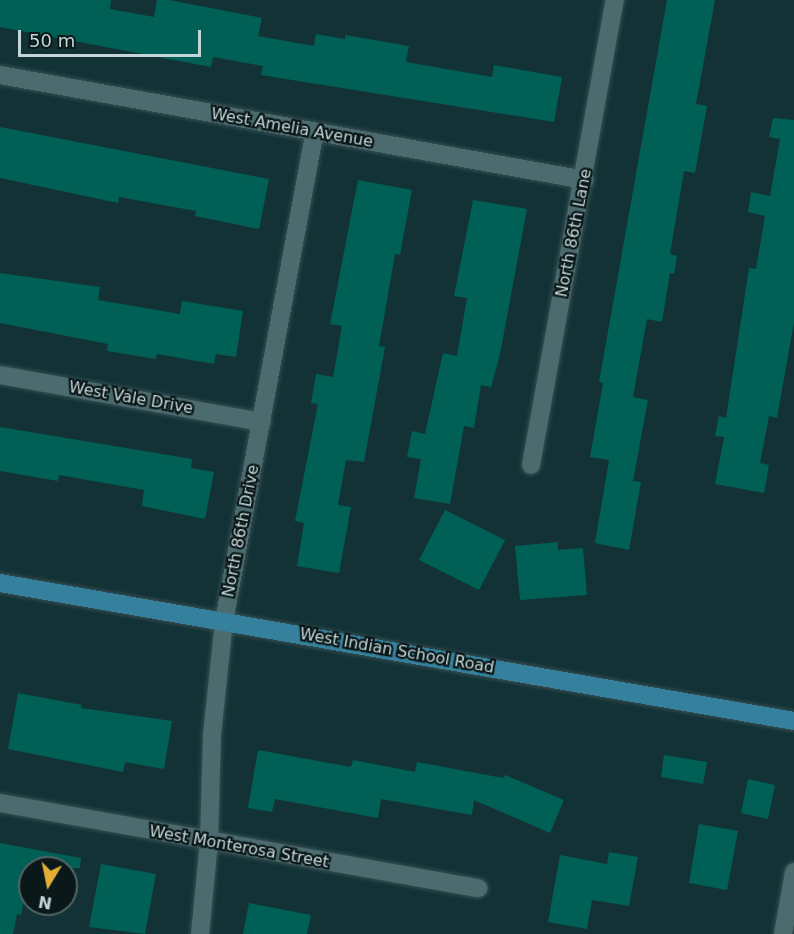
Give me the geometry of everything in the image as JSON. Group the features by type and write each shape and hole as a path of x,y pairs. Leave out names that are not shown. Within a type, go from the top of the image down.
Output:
{"main road":[{"name":"West Indian School Road","path":"0,583 794,721"}],"street":[{"name":"North 86th Lane","path":"531,465 585,180 615,0"},
{"name":"West Amelia Avenue","path":"0,75 585,180"},
{"name":"North 86th Drive","path":"200,934 209,842 212,735 224,621 315,132"},
{"name":"West Vale Drive","path":"0,375 262,422"},
{"name":"West Monterosa Street","path":"0,803 209,842 479,888"},
{"path":"783,934 794,872"}],"building":[{"path":"0,0 111,0 110,9 154,17 157,0 169,0 262,18 258,36 314,46 316,34 345,39 345,35 409,46 406,62 492,77 494,65 562,77 554,122 261,75 263,66 213,57 211,67 0,27"},
{"path":"667,0 715,0 696,104 707,106 695,173 684,171 670,254 677,256 674,274 670,273 662,322 647,319 633,397 648,400 633,481 641,482 629,550 595,543 609,460 590,457 603,383 599,382"},
{"path":"773,118 794,120 794,322 777,418 769,416 760,463 769,465 764,493 715,484 724,437 715,436 719,416 726,418 749,268 756,269 765,216 748,212 751,192 770,196 780,139 769,137"},
{"path":"0,127 269,179 259,229 195,216 196,211 119,197 118,203 0,178"},
{"path":"358,180 412,190 400,255 395,254 379,346 385,347 364,462 346,460 338,505 351,507 339,573 297,566 304,523 295,521 318,404 311,403 316,374 333,377 342,326 330,324"},
{"path":"473,200 527,209 500,354 491,387 481,385 474,428 464,426 450,504 414,498 421,459 407,457 412,431 425,434 443,353 457,356 467,298 454,296"},
{"path":"0,273 100,287 98,300 180,314 182,301 243,311 236,357 216,354 214,364 157,354 156,359 107,351 108,344 0,323"},
{"path":"0,427 192,459 191,468 214,472 205,519 142,506 144,490 59,475 58,481 0,471"},
{"path":"445,510 505,540 479,590 419,560"},
{"path":"558,542 558,550 583,548 587,595 520,600 515,546"},
{"path":"18,693 82,705 81,708 172,721 164,769 125,762 123,772 8,749"},
{"path":"258,750 351,767 353,760 415,772 417,762 503,778 505,775 564,800 550,833 474,800 472,815 381,799 378,818 275,799 272,812 248,808"},
{"path":"664,755 707,762 703,784 661,777"},
{"path":"748,779 775,785 768,819 741,813"},
{"path":"699,824 738,831 727,890 689,883"},
{"path":"0,843 70,856 18,856 18,914 13,934 0,934"},
{"path":"609,852 638,857 629,906 592,900 587,929 548,922 560,855 607,864"},
{"path":"78,857 81,858 80,868 78,868"},
{"path":"101,864 156,874 145,934 89,927"},
{"path":"249,903 311,915 307,934 243,934"}]}
